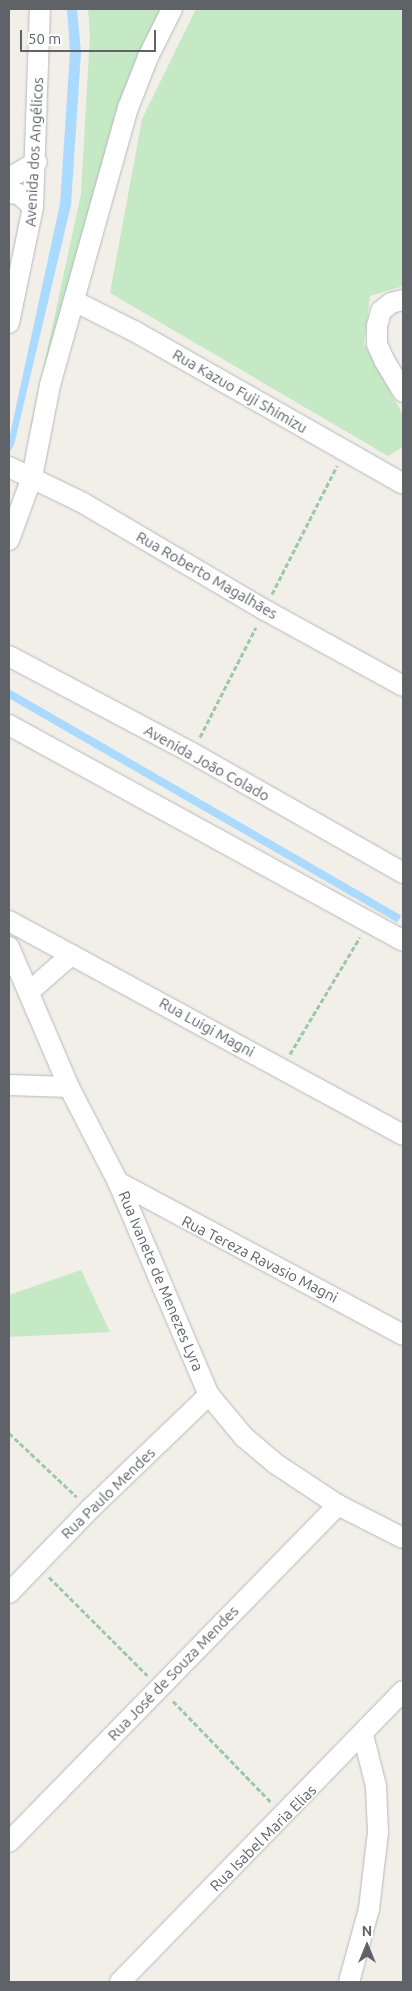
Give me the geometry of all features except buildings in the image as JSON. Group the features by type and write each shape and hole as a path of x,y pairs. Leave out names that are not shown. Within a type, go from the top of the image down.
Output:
{"street":[{"name":"Avenida dos Angélicos","path":"9,323 34,207 40,9"},
{"path":"9,540 32,477 50,385 128,108 148,57 172,9"},
{"path":"9,178 36,162"},
{"path":"9,193 19,194 34,207"},
{"path":"403,300 391,303 381,312 377,326 377,344 403,392"},
{"name":"Rua Kazuo Fuji Shimizu","path":"74,301 134,331 345,451 399,476"},
{"name":"Rua Roberto Magalhães","path":"9,468 32,477 83,503 264,610 403,686"},
{"name":"Avenida João Colado","path":"9,656 192,753 403,873"},
{"path":"9,725 403,941"},
{"name":"Rua Luigi Magni","path":"9,921 403,1135"},
{"name":"Rua Ivanete de Menezes Lyra","path":"9,947 30,991 69,1086 118,1182 209,1395 244,1437 276,1464 338,1505 403,1538"},
{"path":"30,991 71,955"},
{"path":"9,1085 69,1086"},
{"name":"Rua Tereza Ravasio Magni","path":"118,1182 403,1335"},
{"name":"Rua Paulo Mendes","path":"9,1593 90,1509 209,1395"},
{"name":"Rua José de Souza Mendes","path":"9,1842 338,1505"},
{"name":"Rua Isabel Maria Elias","path":"120,1982 364,1735 403,1691"},
{"path":"349,1982 369,1909 378,1832 376,1786 364,1735"}],"path":[{"path":"192,753 345,451"},
{"path":"282,1068 369,922"},
{"path":"9,1433 90,1509"}],"green space":[{"path":"88,9 165,9 30,430 81,194 90,35"},
{"path":"196,9 403,9 403,286 370,296 364,344 403,415 403,447 388,456 110,293 142,119"},
{"path":"81,1270 110,1332 9,1337 9,1295"}],"water":[{"path":"67,9 77,9 81,52 71,205 14,445 9,453 9,439 60,204 70,52"},
{"path":"9,689 401,916 397,922 9,698"}]}
